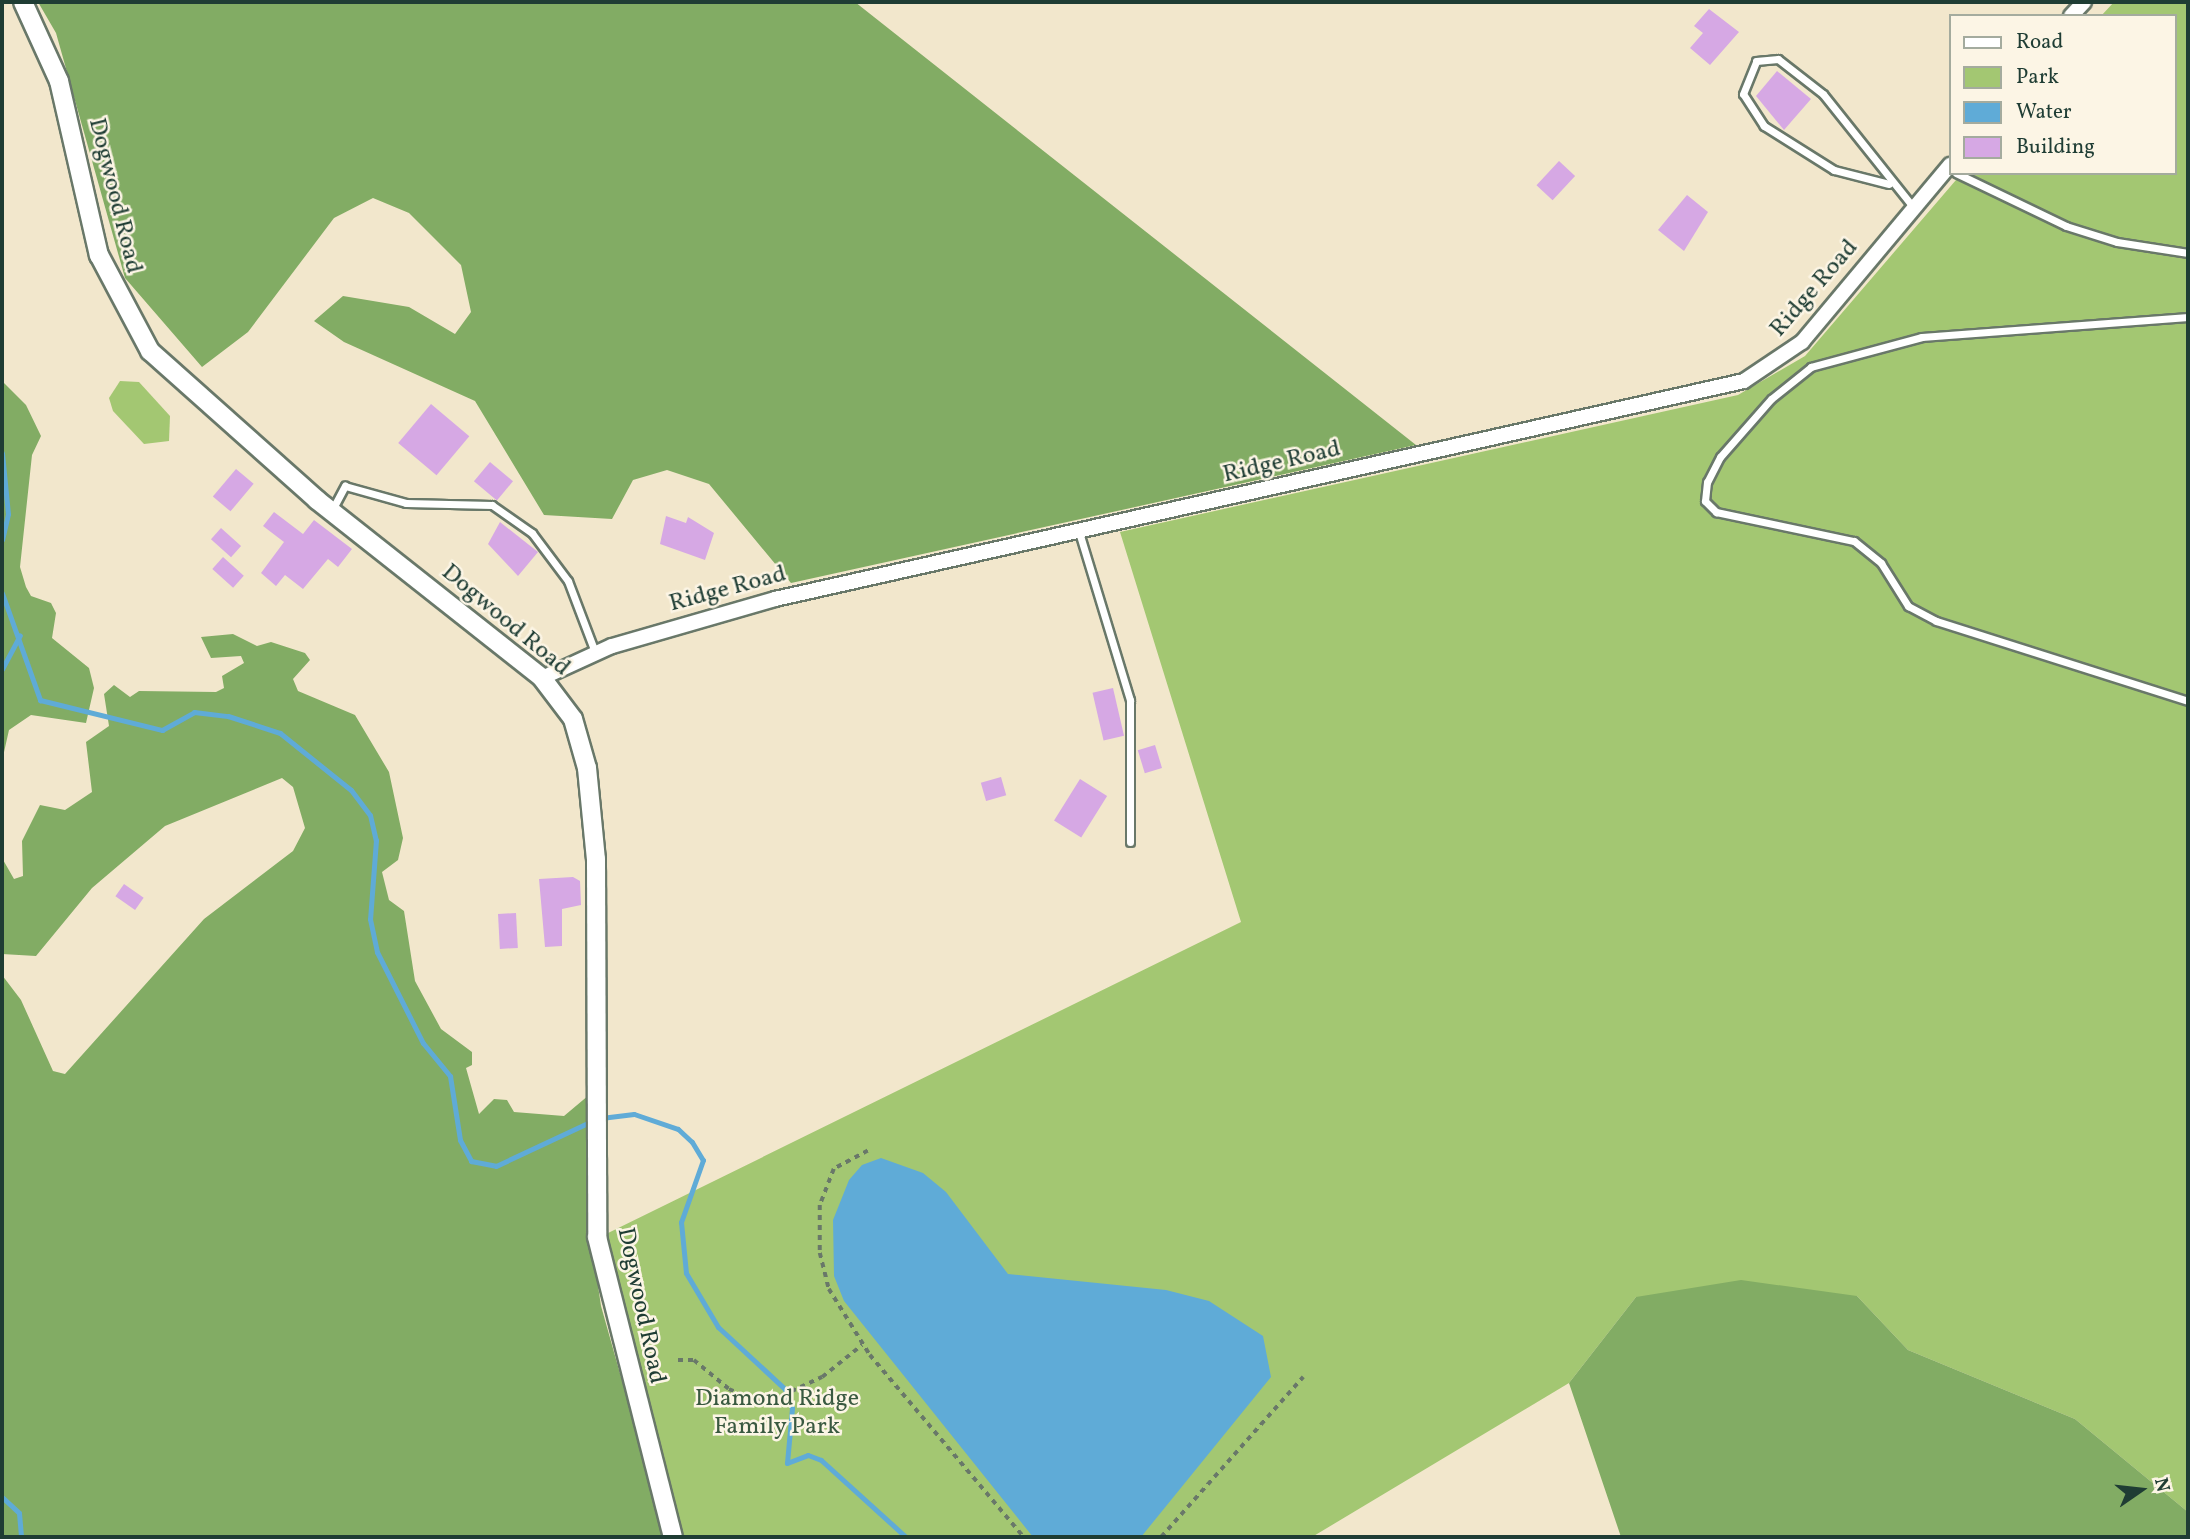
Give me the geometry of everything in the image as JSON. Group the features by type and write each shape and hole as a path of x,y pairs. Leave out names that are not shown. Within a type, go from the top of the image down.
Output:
{"street":[{"name":"Dogwood Road","path":"23,2 59,81 99,255 129,321 182,384 331,512 542,678 573,719 587,768 598,897 597,1118 601,1262 673,1537"},
{"name":"Ridge Road","path":"542,678 595,652 775,599 1744,380 1802,342 1914,208 1948,172"}],"lane":[{"path":"1889,184 1834,170 1763,126 1743,93 1756,61 1778,59 1823,94 1889,184 1914,208"},
{"path":"1963,175 2066,226 2117,242 2188,253"},
{"path":"2188,317 1922,337 1811,367 1771,399 1720,457 1707,482 1706,501 1716,512 1854,541 1881,563 1908,606 1936,621 2188,701"},
{"path":"331,512 345,486 406,503 492,505 531,533 568,581 595,652"},
{"path":"1079,532 1130,700 1130,842"}],"path":[{"path":"868,1151 834,1169 820,1205 820,1254 829,1289 861,1347 1024,1537"},
{"path":"678,1360 694,1360 742,1397 772,1402 837,1367 861,1347"},
{"path":"1161,1537 1303,1377"}],"green space":[{"path":"38,2 855,2 1416,445 791,583 709,484 667,470 633,480 612,519 544,515 475,401 344,342 314,321 343,296 409,307 455,334 471,312 461,265 409,213 373,198 334,218 248,332 202,367 125,278 56,33"},
{"name":"Diamond Ridge Family Park","path":"2114,2 2188,2 2188,1512 2075,1419 1908,1350 1857,1296 1636,1297 1569,1383 1312,1537 682,1537 604,1235 1241,922 1120,532 1738,395 1805,356 1960,175 2176,175 2176,14 2103,14"},
{"path":"2,381 26,405 41,436 32,455 20,567 31,596 51,603 56,613 52,638 89,668 94,688 86,723 31,715 9,730 2,761"},
{"path":"120,381 139,382 170,416 169,441 144,444 113,411 109,398"},
{"path":"233,634 257,646 271,642 305,653 310,660 293,679 298,691 355,715 389,772 403,838 398,860 382,872 389,900 404,911 415,981 441,1029 472,1052 472,1065 466,1068 479,1114 494,1099 507,1100 514,1112 564,1116 589,1095 588,1218 601,1306 666,1537 2,1537 2,975 21,1000 53,1071 65,1074 204,919 293,851 305,828 293,787 282,778 165,826 92,888 36,956 2,954 2,858 14,879 23,876 22,841 40,805 65,810 92,792 86,742 109,726 104,694 114,685 130,697 139,691 216,692 224,688 222,676 244,663 241,656 211,658 201,637"},
{"path":"1741,1280 1857,1296 1908,1350 2075,1419 2188,1512 2188,1537 1621,1537 1569,1383 1636,1297"}],"water":[{"path":"881,1158 923,1173 946,1192 1008,1274 1166,1290 1209,1301 1263,1336 1271,1377 1141,1537 1033,1537 844,1301 834,1276 833,1220 849,1180 862,1165"}],"building":[{"path":"1709,9 1739,32 1710,65 1690,48 1703,33 1694,26"},
{"path":"1777,71 1811,99 1784,130 1756,96"},
{"path":"1559,161 1575,176 1553,200 1536,185"},
{"path":"1687,195 1708,212 1684,251 1658,230"},
{"path":"431,404 469,436 437,475 398,443"},
{"path":"490,462 513,481 497,500 474,481"},
{"path":"236,469 254,484 230,511 213,497"},
{"path":"274,512 303,534 314,520 352,549 338,567 328,559 303,589 285,575 276,586 261,573 284,542 263,526"},
{"path":"666,516 686,523 688,517 714,533 705,560 660,544"},
{"path":"500,522 538,552 518,576 488,544"},
{"path":"221,528 241,546 231,557 211,539"},
{"path":"223,557 244,576 233,588 212,569"},
{"path":"1113,688 1124,736 1104,740 1093,693"},
{"path":"1155,745 1162,768 1145,773 1138,750"},
{"path":"1001,777 1006,795 986,801 981,783"},
{"path":"1080,779 1107,796 1081,838 1054,821"},
{"path":"573,877 580,881 581,905 562,909 562,946 545,947 539,879"},
{"path":"124,884 144,898 135,910 115,896"},
{"path":"516,913 518,948 500,949 498,914"}],"waterway":[{"path":"2,453 8,514 2,539"},
{"path":"2,593 40,700 162,730 194,712 228,716 280,733 351,790 370,815 376,840 370,919 377,952 423,1043 450,1076 460,1140 471,1161 496,1166 592,1121"},
{"path":"2,669 20,635"},
{"path":"601,1118 634,1114 678,1129 692,1142 703,1160 681,1222 686,1273 718,1327 785,1389 792,1408 787,1463 808,1455 821,1460 906,1537"},
{"path":"2,1497 19,1513 21,1537"}]}
